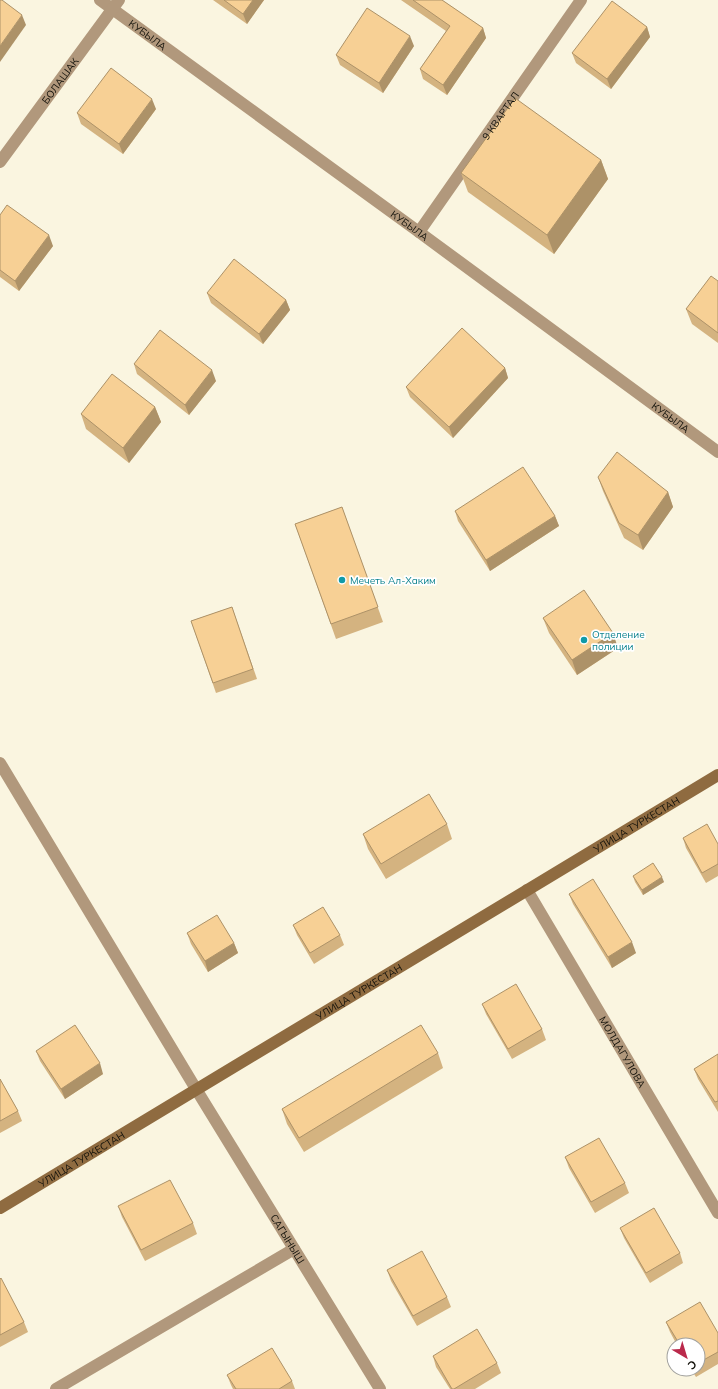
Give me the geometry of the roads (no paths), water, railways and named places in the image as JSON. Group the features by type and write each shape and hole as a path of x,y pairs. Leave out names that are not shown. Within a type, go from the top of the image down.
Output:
{"street":[{"name":"КУБЫЛА","path":"100,0 116,5 419,232 718,452"},
{"name":"9 КВАРТАЛ","path":"419,232 581,0"},
{"name":"БОЛАШАК","path":"0,162 116,5"},
{"name":"САГЫНЫШ","path":"0,762 196,1089 380,1389"},
{"name":"УЛИЦА ТУРКЕСТАН","path":"0,1208 718,775"},
{"name":"МОЛДАГУЛОВА","path":"527,890 718,1213"},
{"path":"56,1389 294,1249"}],"place":[{"name":"Мечеть Ал-Хаким","path":"342,580"},
{"name":"Отделение полиции","path":"584,640"}]}
